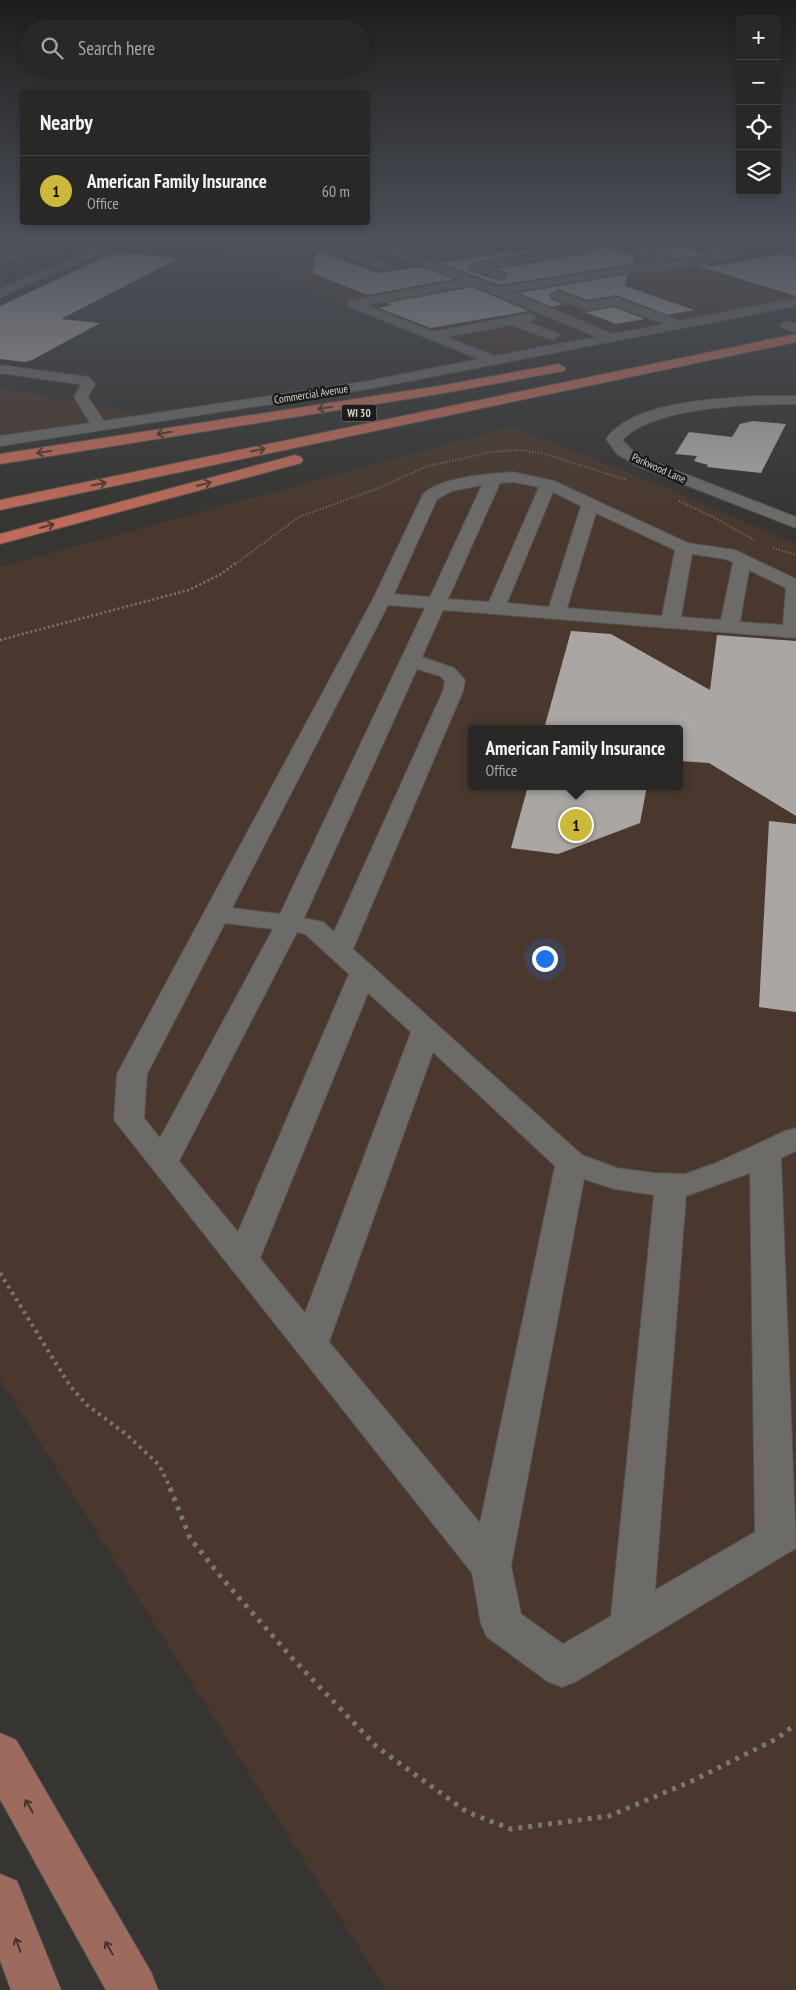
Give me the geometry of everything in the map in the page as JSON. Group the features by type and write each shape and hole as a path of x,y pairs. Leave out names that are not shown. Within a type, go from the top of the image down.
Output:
{"highway":[{"name":"WI 30","path":"0,505 796,338"},
{"path":"0,539 319,454 706,356"},
{"name":"WI 30","path":"0,459 439,390 571,367 272,431"}],"main road":[{"path":"0,1755 133,1990"},
{"path":"0,1898 36,1990"}],"street":[{"path":"427,334 494,361"},
{"path":"432,336 443,334"},
{"path":"547,334 553,336"},
{"path":"601,334 612,338"},
{"name":"Commercial Avenue","path":"0,441 312,395 634,334"},
{"path":"0,369 83,380 88,384 81,397 100,426"},
{"name":"Parkwood Lane","path":"791,400 711,404 631,423 622,427 614,439 616,445 643,463 796,523"},
{"path":"382,599 794,632 796,586 729,554 684,548 548,484 513,477 447,487 430,496 382,599 132,1074 129,1120 491,1566"},
{"path":"163,1162 289,923 494,479"},
{"path":"496,608 548,484"},
{"path":"556,613 590,504"},
{"path":"670,622 684,548"},
{"path":"729,627 742,560"},
{"path":"339,951 454,691 455,680 447,672 410,660"},
{"path":"216,914 314,928 571,1163 614,1178 654,1184 687,1185 727,1171 796,1138"},
{"path":"243,1260 363,973"},
{"path":"312,1344 426,1031"},
{"path":"571,1163 491,1566 502,1624 562,1668 786,1534 766,1152"},
{"path":"631,1626 671,1184"}],"path":[{"path":"0,1273 70,1386 87,1405 127,1435 159,1465 173,1494 190,1538 292,1658 377,1747 467,1812 511,1829 609,1816 692,1781 776,1739 796,1724"}],"shaded area":[{"path":"415,334 633,334 484,363"},
{"path":"0,388 124,411 140,420 0,441"},
{"path":"511,427 665,487 796,544 796,1990 386,1990 0,1379 0,567"}],"building":[{"path":"0,334 80,334 32,360 25,362 0,359"},
{"path":"753,421 786,424 761,473 707,467 708,465 694,461 697,456 675,454 689,432 732,437 740,424"},
{"path":"571,631 611,634 710,690 717,635 796,641 796,816 709,763 683,761 683,725 545,725"},
{"path":"527,790 646,790 640,823 558,854 511,848"},
{"path":"769,821 796,824 796,1012 759,1007"}],"place":[{"name":"American Family Insurance","path":"576,825"}]}
